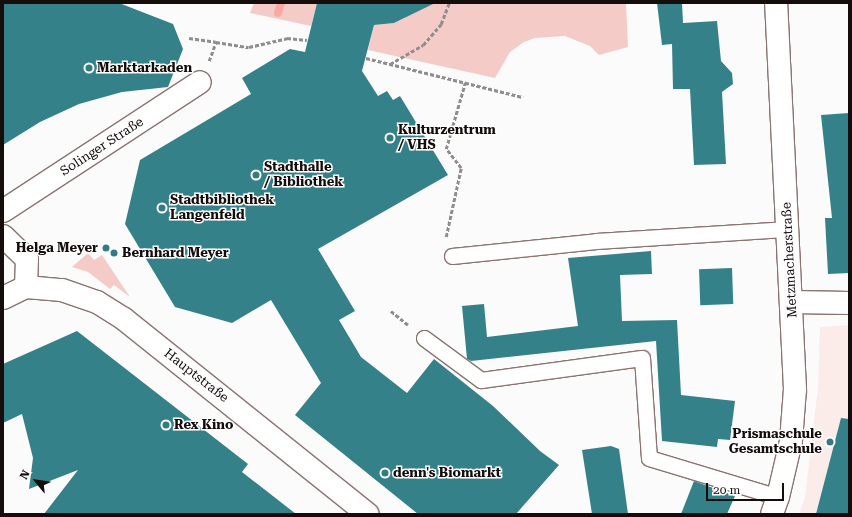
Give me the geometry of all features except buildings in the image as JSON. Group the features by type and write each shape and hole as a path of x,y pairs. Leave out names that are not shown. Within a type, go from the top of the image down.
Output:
{"street":[{"name":"Metzmacherstraße","path":"775,506 791,441 795,389 792,302 776,3"},
{"name":"Solinger Straße","path":"3,211 200,82"},
{"path":"3,236 27,259 26,288 3,298"},
{"name":"Hauptstraße","path":"26,288 62,290 97,302 117,315 367,514"},
{"path":"792,302 849,303"}],"lane":[{"path":"452,256 596,241 788,229"},
{"path":"424,338 481,380 642,358 649,458 775,506"}],"path":[{"path":"390,64 423,45 441,24 449,3"},
{"path":"189,38 249,47 286,38 308,40"},
{"path":"200,82 216,42"},
{"path":"366,58 522,97"},
{"path":"444,243 461,168 446,149 464,82"}],"shaded area":[{"path":"254,3 317,3 311,26 250,13"},
{"path":"413,3 626,3 628,47 599,55 590,46 565,36 535,38 524,42 510,52 495,78 368,50 374,25 394,23 405,18"},
{"path":"88,253 94,260 102,255 130,297 114,285 110,289 88,272 72,267"},
{"name":"Prismaschule Gesamtschule","path":"849,325 849,514 799,514 805,497 818,387 820,327"}],"waterway":[{"path":"278,13 281,3"}],"place":[{"name":"Marktarkaden","path":"89,68"},
{"name":"Kulturzentrum / VHS","path":"390,138"},
{"name":"Stadthalle / Bibliothek","path":"256,175"},
{"name":"Stadtbibliothek Langenfeld","path":"162,208"},
{"name":"Helga Meyer","path":"106,248"},
{"name":"Bernhard Meyer","path":"114,253"},
{"name":"Rex Kino","path":"166,425"},
{"name":"Prismaschule Gesamtschule","path":"830,442"},
{"name":"denn's Biomarkt","path":"385,473"}]}
